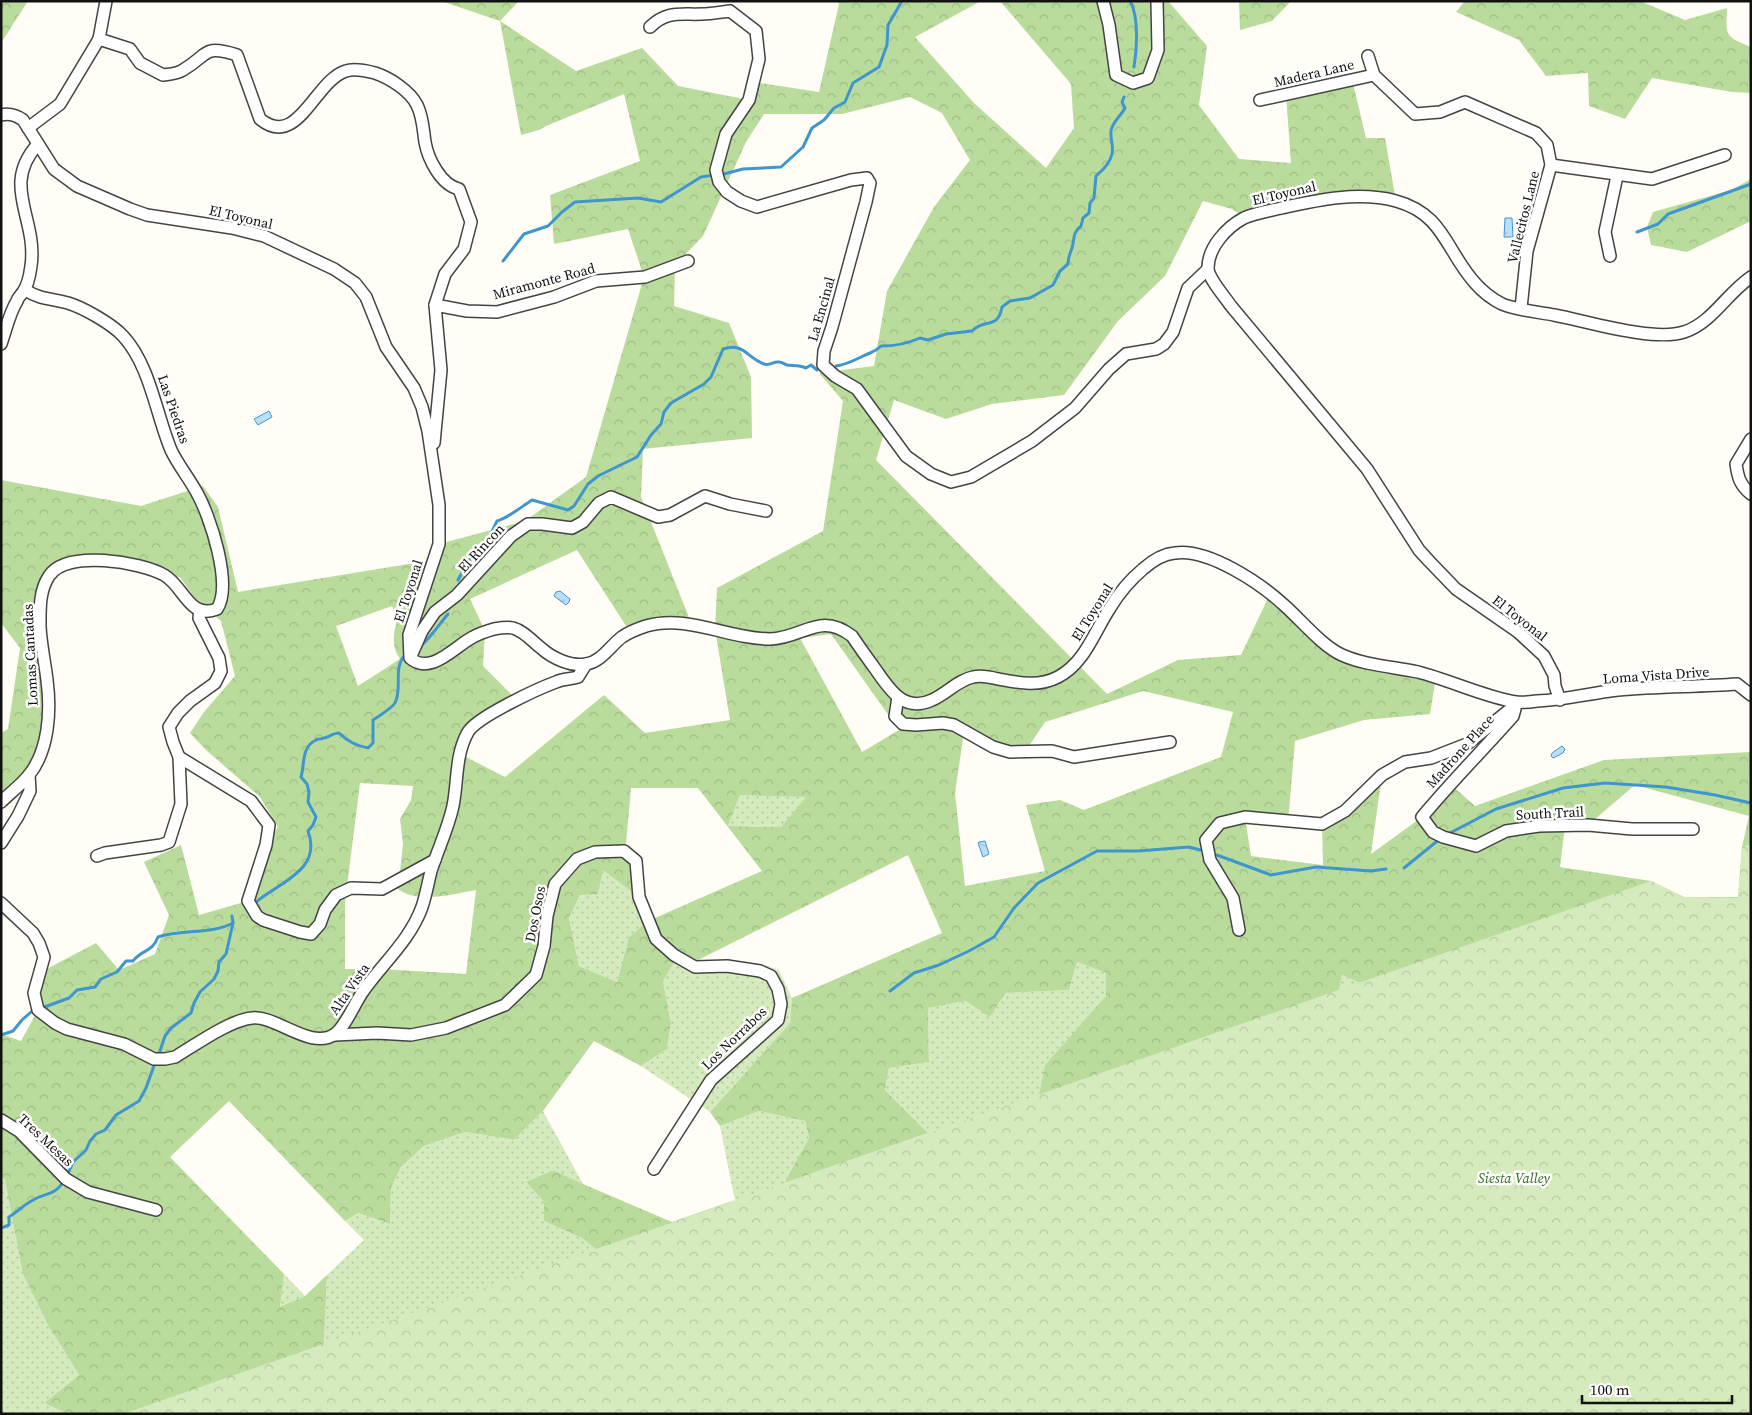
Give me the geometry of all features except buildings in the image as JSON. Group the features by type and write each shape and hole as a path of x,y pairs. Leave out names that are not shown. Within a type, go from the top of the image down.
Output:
{"street":[{"path":"28,128 60,104 99,39 106,1"},
{"path":"1103,1 1109,25 1116,75 1132,83 1148,78 1158,50 1157,1"},
{"name":"La Encinal","path":"650,27 657,20 674,14 730,11 756,30 759,59 749,100 726,134 716,170 719,182 727,192 741,201 757,207 851,180 867,178 870,183 866,202 824,351 823,365 834,376 857,390 906,456 931,474 951,482 971,477 1032,440 1075,408 1126,354 1156,349 1164,344 1173,332 1188,288 1207,270"},
{"path":"99,39 130,49 140,63 163,75 184,70 204,54 211,51 221,50 237,55 260,119 277,127 288,125 301,116 315,96 332,79 347,70 374,73 402,89 413,99 422,117 425,144 433,165 452,188 459,189 470,222 464,249 445,274 435,305 441,370 432,458"},
{"name":"Vallecitos Lane","path":"1368,56 1374,75 1415,114 1440,112 1465,102 1536,132 1546,145 1551,165 1527,251 1521,308"},
{"name":"Madera Lane","path":"1260,100 1374,75"},
{"name":"El Toyonal","path":"1,116 8,114 17,115 23,120 54,169 77,186 119,205 147,214 232,228 264,236 334,269 355,283 366,297 386,347 414,388 422,407 439,505 439,544 409,635 410,658"},
{"path":"1,344 17,300 25,290 31,267 32,247 19,194 18,181 26,157 38,144"},
{"path":"1551,165 1617,176 1652,179 1725,155"},
{"path":"1610,256 1605,232 1617,176"},
{"name":"El Toyonal","path":"898,697 912,704 923,704 974,676 986,676 1020,684 1040,684 1056,678 1068,671 1086,651 1110,607 1135,575 1159,557 1179,552 1209,558 1261,587 1283,604 1337,653 1344,656 1436,677 1518,703 1560,700 1555,686 1554,675 1544,656 1518,632 1456,589 1419,550 1367,469 1231,306 1207,270 1210,254 1218,240 1231,227 1245,218 1327,198 1359,197 1384,199 1416,208 1432,220 1475,282 1501,303 1624,330 1660,334 1678,333 1698,325 1751,277"},
{"name":"Miramonte Road","path":"435,305 467,311 497,312 554,297 596,281 644,277 688,261"},
{"name":"Las Piedras","path":"25,290 37,297 68,303 101,320 125,337 138,356 146,372 153,400 172,452 202,502 217,547 223,596 217,609 210,611 200,610"},
{"path":"1751,439 1736,464 1738,481 1751,494"},
{"name":"El Rincon","path":"410,658 422,631 435,612 457,595 511,536 528,524 572,528 583,522 599,503 610,497 658,516 670,515 705,496 730,504 766,510"},
{"name":"Lomas Cantadas","path":"1,802 29,775 40,757 46,736 48,683 41,634 40,609 45,584 50,574 58,567 81,561 109,561 151,568 166,576 175,584 193,607 200,610"},
{"path":"97,856 104,853 161,845 169,842 176,827 181,804 179,757 169,727 178,713 190,701 215,683 221,671 219,658 199,618 200,610"},
{"path":"410,658 416,663 430,663 472,637 485,631 500,628 513,628 526,635 542,650 559,660 570,664 586,664 597,660 621,637 648,626 692,625 769,639 796,634 819,625 827,624 852,636 888,688 898,697 895,716 903,724 916,725 943,722 954,725 993,747 1010,752 1052,751 1074,757 1170,742"},
{"name":"Alta Vista","path":"1,903 33,933 39,942 44,957 34,993 38,1010 55,1023 68,1029 124,1044 154,1059 175,1057 229,1026 252,1018 269,1020 295,1033 321,1038 335,1034 363,991 411,933 422,908 454,805 458,759 469,730 498,709 558,681 578,678 586,664"},
{"name":"Loma Vista Drive","path":"1560,700 1618,690 1737,684 1751,695"},
{"path":"1239,930 1232,898 1210,860 1206,840 1220,823 1245,817 1322,824 1345,811 1382,775 1405,762 1431,758 1467,744 1518,703"},
{"name":"Madrone Place","path":"1422,817 1449,784 1513,716 1518,703"},
{"path":"179,757 251,801 269,825 266,845 248,901 257,916 263,920 311,934 320,924 325,910 336,895 351,888 382,889 436,860"},
{"path":"1,843 18,816 30,791 29,775"},
{"name":"South Trail","path":"1422,817 1433,832 1443,837 1476,846 1506,831 1539,826 1588,825 1632,829 1693,829"},
{"name":"Dos Osos","path":"335,1034 377,1033 411,1035 446,1028 504,1005 536,975 544,946 547,916 555,884 577,859 595,852 624,851 636,861 638,897 656,939 674,955 695,967 727,966 760,971 771,976"},
{"name":"Los Norrabos","path":"654,1169 711,1080 778,1020 781,1004 778,990 771,976"},
{"name":"Tres Mesas","path":"1,1120 19,1131 66,1179 88,1192 156,1210"}],"green space":[{"path":"1,1 28,1 1,43"},
{"path":"441,1 519,1 500,21"},
{"path":"837,1 981,1 915,37 974,103 1046,168 1074,128 1071,84 1000,1 1168,1 1207,46 1199,105 1239,159 1291,163 1286,95 1352,79 1366,138 1385,138 1396,201 1359,197 1245,218 1232,209 1203,201 1165,276 1118,321 1064,395 992,404 946,419 894,400 876,460 1107,694 1178,660 1241,655 1270,594 1337,653 1436,677 1430,714 1364,720 1295,741 1288,822 1245,818 1251,856 1323,865 1322,824 1382,775 1371,854 1422,817 1449,783 1475,806 1604,760 1751,752 1751,1414 1360,983 1342,975 1339,990 1318,1030 1039,1095 1045,1065 1106,996 1106,973 1077,962 1069,990 1005,993 990,1017 966,1001 928,1008 929,1062 889,1068 885,1090 928,1133 784,1183 809,1138 805,1121 759,1111 720,1126 710,1112 790,1023 792,998 942,933 908,855 698,960 680,953 663,981 671,1023 667,1049 641,1066 594,1041 543,1111 514,1140 465,1132 424,1146 401,1167 391,1188 390,1224 358,1213 345,1221 229,1101 170,1157 284,1274 280,1307 305,1296 327,1275 324,1344 286,1385 249,1414 68,1414 44,1403 79,1375 51,1330 23,1274 5,1180 1,1175 1,1034 21,1041 38,1010 41,972 96,943 119,970 155,954 169,915 144,862 181,845 199,915 248,901 266,845 278,827 260,797 206,750 190,733 204,712 235,676 221,621 194,597 180,577 166,576 132,564 58,567 41,599 48,683 40,757 1,802 1,733 8,729 20,648 1,623 1,480 141,506 203,486 218,507 238,592 433,560 439,544 525,521 586,477 644,277 628,229 554,244 550,195 640,161 624,94 539,130 521,135 500,21 576,71 642,48 678,86 749,100 753,82 819,92 839,4","holes":["910,97 942,113 970,160 934,207 887,291 874,366 819,373 843,401 823,531 717,588 715,629 730,720 645,733 604,695 505,777 460,754 469,731 517,700 483,666 485,631 470,599 577,550 630,632 692,625 641,497 643,449 752,438 751,377 729,323 674,306 675,265 703,236 746,142 764,114 842,114","392,606 398,618 394,639 395,649 400,659 358,686 336,626","831,634 899,730 862,752 800,638","1143,691 1233,712 1221,757 1084,810 1060,800 1026,805 1045,871 965,886 955,793 964,732 995,749 1029,746 1045,722","360,783 413,786 411,800 400,819 403,844 398,889 406,894 425,897 476,890 466,974 345,969 345,902","1635,785 1749,816 1742,847 1738,897 1684,897 1651,881 1560,867 1565,826 1588,825","631,788 698,788 762,871 648,921 629,937 617,982 579,966 569,918 580,895 598,894 603,870 639,897 636,861 626,844","740,795 806,797 781,827 728,826"]},
{"path":"1239,1 1291,1 1272,21 1240,30"},
{"path":"1465,1 1640,1 1685,20 1727,8 1728,34 1751,47 1751,93 1732,92 1652,78 1625,119 1589,106 1588,73 1546,76 1519,40 1456,12"},
{"path":"1751,179 1751,221 1687,252 1651,245 1647,227 1653,212 1731,190"},
{"path":"740,794 807,797 781,827 728,826"},
{"name":"Siesta Valley","path":"1751,844 1751,1414 123,1414 1651,881 1684,897 1738,898 1742,847"},
{"path":"603,869 639,897 648,921 629,937 617,982 579,966 569,918 580,895"},
{"path":"680,953 698,960 729,960 761,964 779,970 792,998 790,1023 710,1112 641,1066 667,1049 671,1023 663,981"},
{"path":"1077,962 1106,973 1106,996 1077,1031 1339,990 1342,975 1360,983 966,1414 249,1414 324,1344 327,1275 364,1240 345,1221 358,1213 390,1224 391,1188 401,1167 424,1146 465,1132 514,1140 543,1111 583,1184 553,1170 526,1182 544,1202 544,1221 582,1238 597,1249 735,1201 720,1126 759,1111 805,1121 809,1138 784,1183 928,1133 885,1090 889,1068 929,1062 928,1008 1005,993 1069,990"},
{"path":"553,1170 672,1222 735,1200 638,1249 596,1249 582,1238 544,1221 544,1202 526,1182"},
{"path":"1,1175 5,1179 51,1330 79,1375 44,1403 68,1414 1,1414"},
{"path":"284,1274 305,1296 280,1308"}],"water":[{"path":"1505,218 1512,218 1513,237 1504,237"},
{"path":"269,411 272,417 258,425 254,419"},
{"path":"560,591 570,599 566,605 554,596 556,592"},
{"path":"1562,746 1565,749 1563,753 1553,758 1551,756 1552,753"},
{"path":"985,841 989,854 983,857 978,843"}],"waterway":[{"path":"720,175 743,169 781,167 803,147 812,128 824,120 834,108 845,102 853,83 879,67 887,45 888,25 902,1"},
{"path":"1130,1 1136,24 1134,67"},
{"path":"836,366 853,361 881,346 901,344 920,338 928,340 946,334 972,331 981,325 997,319 1002,307 1010,301 1030,298 1053,285 1060,271 1068,264 1075,233 1081,226 1083,218 1089,213 1090,203 1094,198 1096,176 1106,167 1111,157 1113,148 1111,131 1125,108 1122,102 1124,97"},
{"path":"503,261 524,234 548,226 575,202 638,198 661,202 701,177 714,175"},
{"path":"1637,232 1658,224 1668,214 1751,184"},
{"path":"458,580 470,558 479,553 486,544 497,521 510,515 532,500 568,510 574,506 588,484 598,476 637,457 651,435 661,424 664,412 671,403 704,384 711,377 723,349 730,347 741,349 764,364 780,362 806,368 811,365 817,370"},
{"path":"419,647 430,637 448,614"},
{"path":"255,903 295,874 304,866 309,856 311,845 308,831 316,817 308,802 309,792 307,784 301,777 304,756 308,747 316,740 339,733 352,743 368,748 373,743 373,720 395,703 398,691 398,671 406,654"},
{"path":"1448,834 1496,809 1563,788 1605,783 1666,787 1751,803"},
{"path":"1404,868 1441,838"},
{"path":"890,991 914,973 939,965 994,937 1014,908 1038,883 1097,851 1138,851 1189,847 1200,850"},
{"path":"1217,855 1271,875 1316,867 1371,871 1386,869"},
{"path":"1,1035 13,1031 31,1012 69,998 77,990 95,987 101,979 117,972 126,961 133,961 153,946 158,937 224,927 233,923 232,916"},
{"path":"158,1057 165,1036 171,1028 191,1013 200,992 214,979 218,971 219,962 226,954 233,923"},
{"path":"67,1176 73,1162 86,1150 96,1134 105,1130 116,1115 139,1101 155,1063"},
{"path":"1,1228 9,1225 9,1217 30,1202 53,1192 64,1181"}]}
